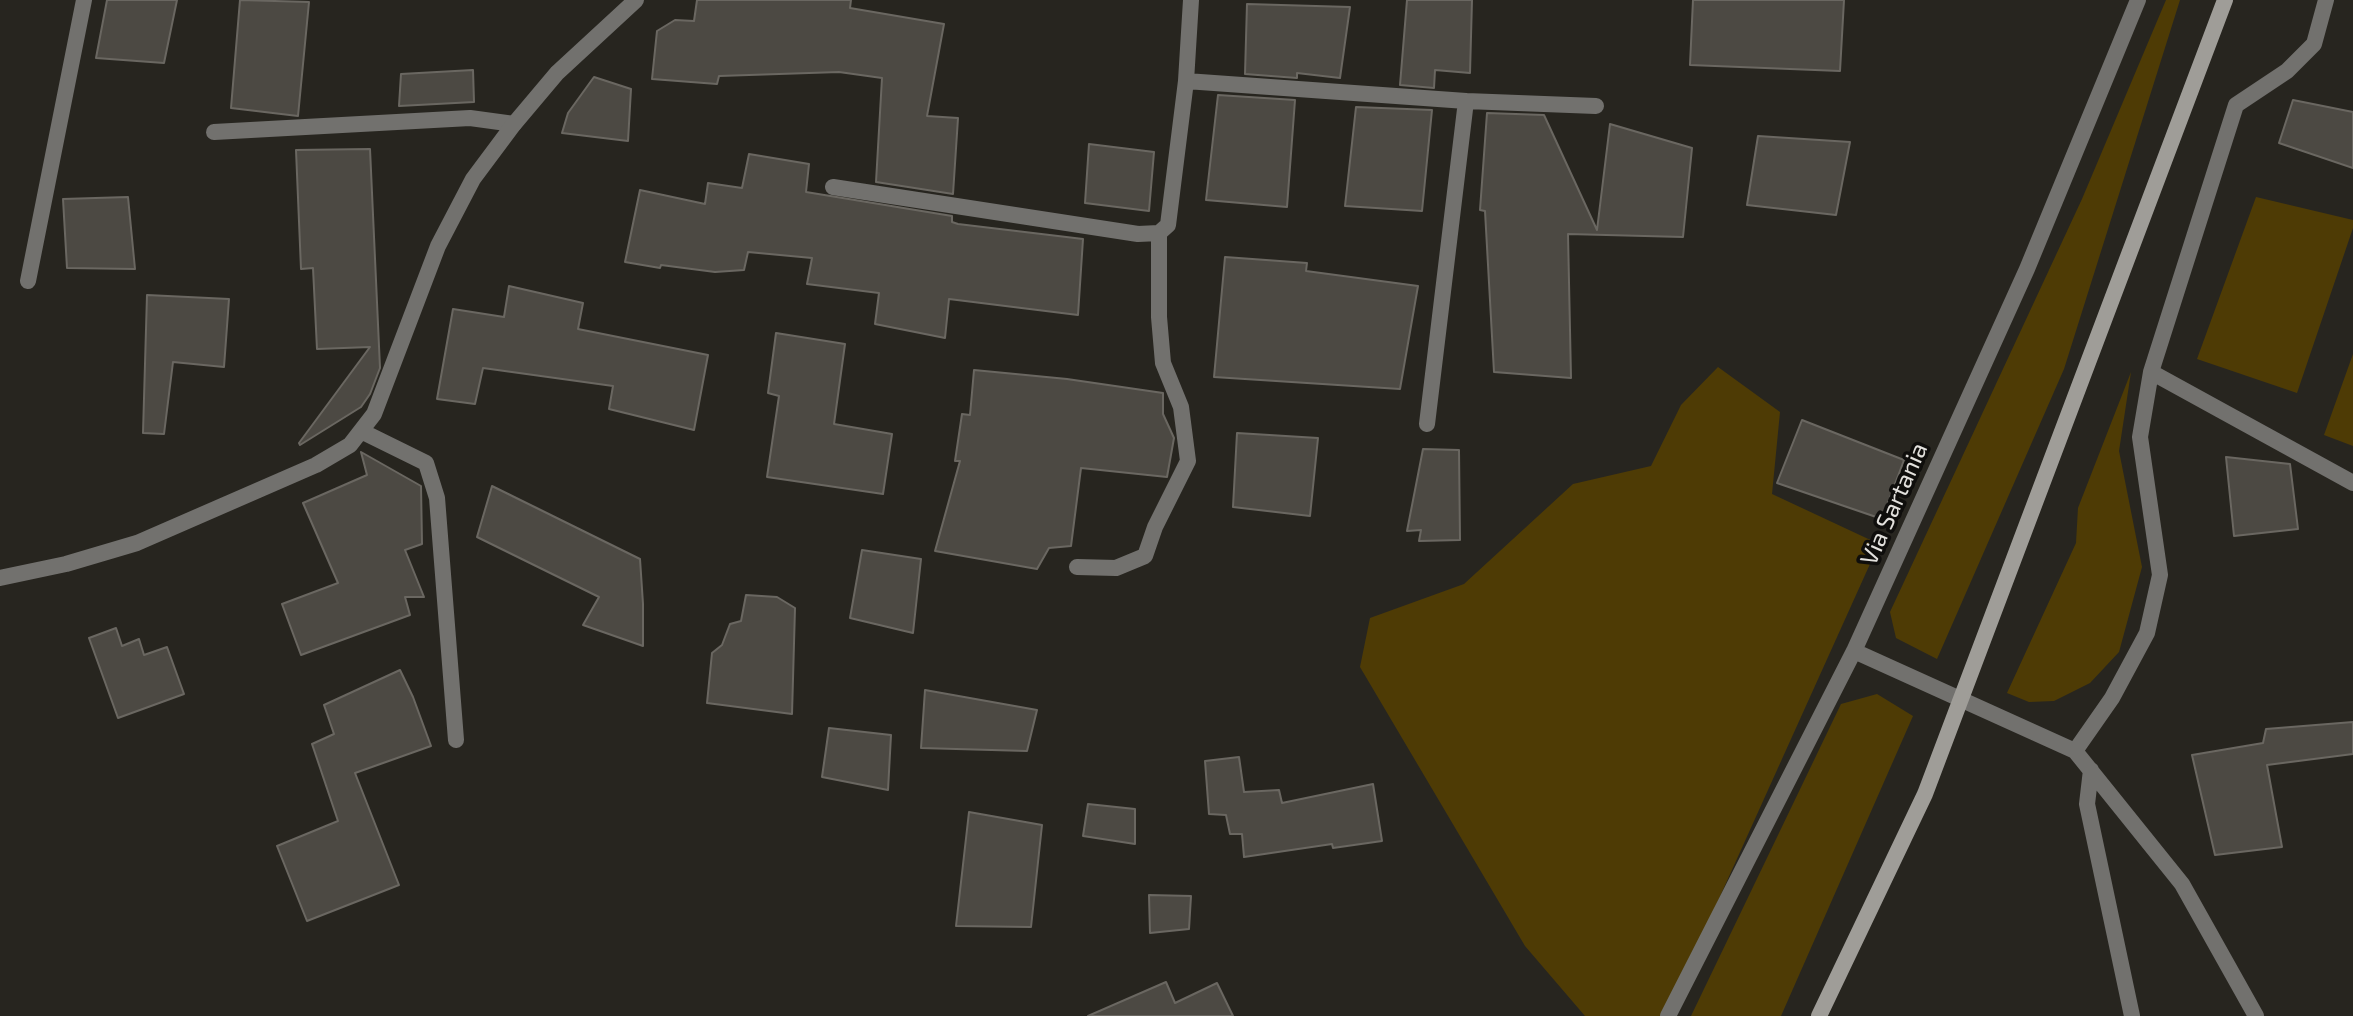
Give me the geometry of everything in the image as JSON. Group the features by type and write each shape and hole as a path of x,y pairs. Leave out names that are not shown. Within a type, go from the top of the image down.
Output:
{"street":[{"path":"28,281 84,0"},
{"path":"0,578 66,564 137,543 316,465 350,445 374,414 438,246 473,179 557,73 636,0"},
{"path":"833,187 1138,234 1159,233 1168,225 1186,81 1191,0"},
{"name":"Via Sartania","path":"1668,1016 1854,651 2027,269 2138,0"},
{"path":"1819,1016 1925,794 2225,0"},
{"path":"2075,751 2112,698 2147,633 2160,575 2140,437 2151,372 2236,105 2287,71 2314,44 2326,0"},
{"path":"1186,81 1466,101 1596,106"},
{"path":"1427,424 1466,101"},
{"path":"214,132 470,118 514,124"},
{"path":"1077,567 1116,568 1145,556 1155,527 1188,461 1181,407 1163,363 1159,317 1159,233"},
{"path":"2151,372 2353,483"},
{"path":"361,431 426,463 437,498 456,740"},
{"path":"1854,651 2075,751 2182,884 2256,1016"},
{"path":"2091,770 2087,804 2132,1016"}],"shaded area":[{"path":"2166,0 2180,0 2064,369 1937,659 1896,638 1890,612 2082,199"},
{"path":"2256,197 2353,220 2353,228 2297,393 2197,359"},
{"path":"2353,354 2353,446 2324,435"},
{"path":"1718,367 1780,412 1772,494 1879,544 1666,1016 1585,1016 1525,946 1360,667 1370,618 1464,584 1573,484 1651,466 1681,405"},
{"path":"2131,372 2119,451 2142,567 2119,652 2090,683 2054,701 2029,702 2007,693 2076,543 2078,508"},
{"path":"1877,694 1913,716 1781,1016 1691,1016 1841,704"}],"building":[{"path":"107,0 177,0 164,63 96,58"},
{"path":"240,0 309,2 298,116 231,108"},
{"path":"697,0 851,0 850,8 944,24 927,116 958,118 953,194 876,182 882,78 839,72 719,76 717,84 652,79 657,31 675,20 694,21"},
{"path":"1407,0 1472,0 1470,73 1435,70 1434,88 1400,85"},
{"path":"1693,0 1844,0 1840,71 1690,65"},
{"path":"1247,4 1350,7 1340,78 1297,73 1297,78 1245,74"},
{"path":"473,70 474,102 399,106 401,74"},
{"path":"594,77 631,89 628,141 562,133 568,113"},
{"path":"1218,95 1295,100 1287,207 1206,200"},
{"path":"2293,100 2353,112 2353,168 2279,143"},
{"path":"1356,107 1432,110 1422,211 1345,206"},
{"path":"1487,113 1544,115 1597,230 1610,124 1692,148 1683,237 1568,234 1571,378 1494,372 1485,211 1480,210"},
{"path":"1758,136 1850,142 1836,215 1747,205"},
{"path":"1089,144 1154,152 1149,211 1085,203"},
{"path":"370,149 380,368 361,407 300,445 370,347 317,349 313,268 301,269 296,150"},
{"path":"749,154 809,164 806,192 952,216 952,222 958,224 1083,239 1078,315 949,299 945,338 875,324 879,293 807,284 812,258 748,252 744,270 715,272 625,262 640,190 705,204 708,183 742,188"},
{"path":"128,197 135,269 67,268 63,199"},
{"path":"1225,257 1307,263 1306,271 1418,286 1400,389 1214,377"},
{"path":"509,286 583,303 578,329 708,355 694,430 609,409 613,386 483,368 475,404 437,399 453,309 504,317"},
{"path":"147,295 229,299 224,367 173,362 164,434 143,433"},
{"path":"776,333 845,344 834,424 892,434 883,494 767,477 779,396 768,393"},
{"path":"974,370 1163,393 1163,414 1174,438 1167,477 1081,468 1071,546 1049,548 1037,569 935,551 960,461 955,461 962,414 970,415"},
{"path":"1802,420 1904,460 1882,519 1777,483"},
{"path":"1237,433 1318,438 1310,516 1233,507"},
{"path":"1423,449 1459,450 1460,540 1419,541 1421,530 1407,531"},
{"path":"361,452 421,486 422,544 405,550 424,597 405,597 410,615 301,655 282,604 338,583 303,503 367,475"},
{"path":"2226,457 2290,464 2298,529 2234,536"},
{"path":"492,486 640,559 643,646 583,625 599,597 477,537"},
{"path":"862,550 921,559 913,633 850,618"},
{"path":"746,595 777,597 795,608 792,714 707,703 712,653 722,645 730,624 741,621"},
{"path":"116,628 122,646 139,639 144,655 167,647 184,694 118,718 89,638"},
{"path":"400,670 431,746 355,773 399,885 307,921 277,846 338,821 312,744 334,734 324,705"},
{"path":"925,690 1037,710 1027,751 921,748"},
{"path":"2353,722 2353,754 2267,765 2282,847 2215,855 2192,755 2263,743 2266,729"},
{"path":"829,728 891,735 888,790 822,777"},
{"path":"1239,757 1244,792 1279,790 1282,803 1373,784 1382,841 1333,848 1332,844 1244,857 1242,834 1230,834 1226,815 1209,814 1205,761"},
{"path":"1088,804 1135,809 1135,844 1083,836"},
{"path":"969,812 1042,825 1031,927 956,926"},
{"path":"1149,895 1191,896 1189,929 1150,933"},
{"path":"1166,982 1175,1003 1217,983 1233,1016 1088,1016"}]}
